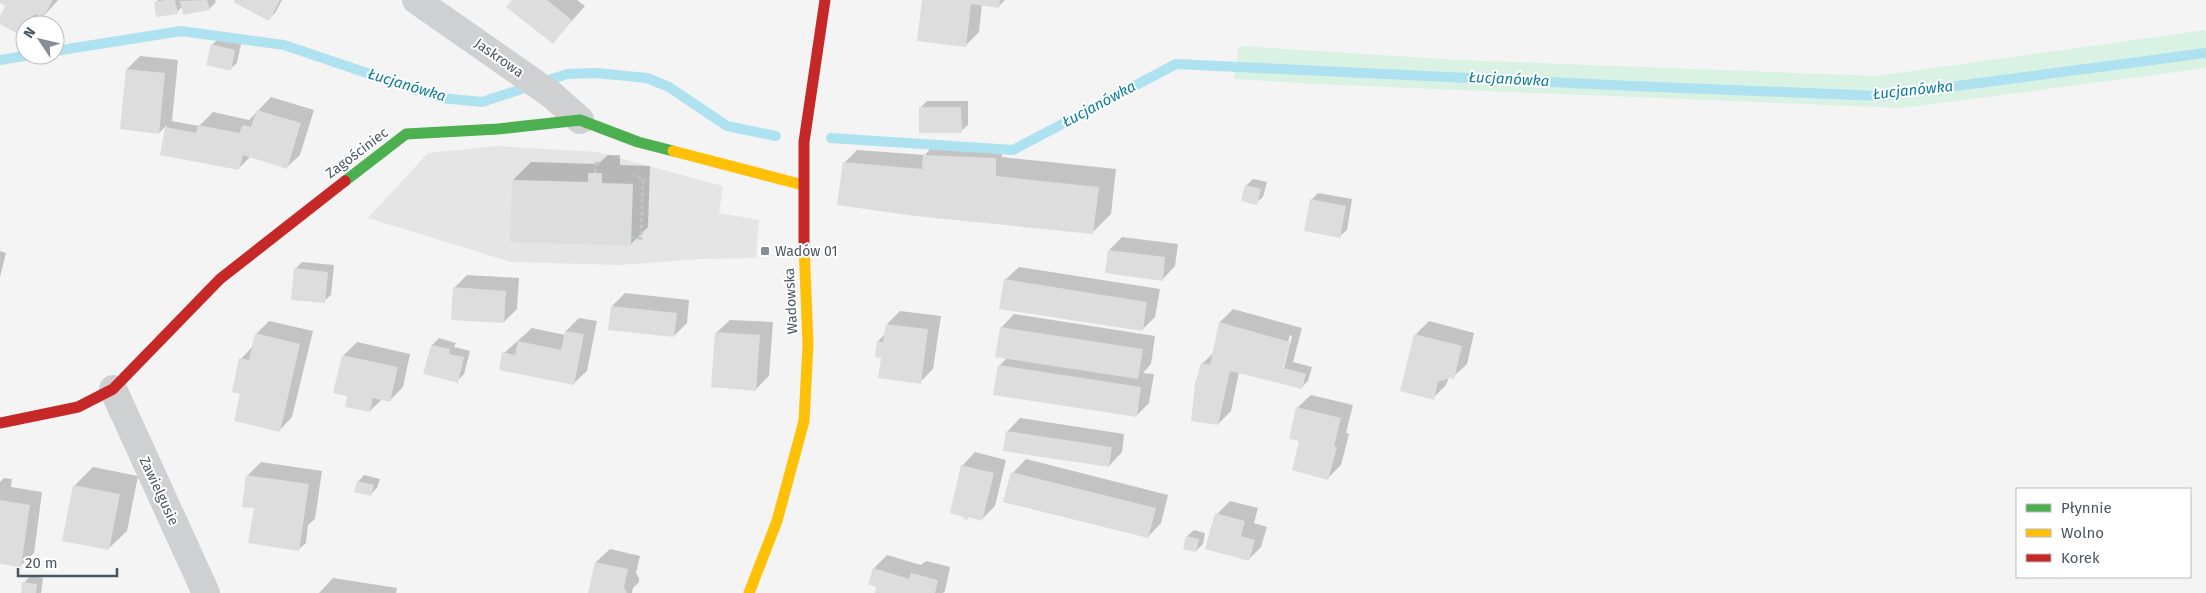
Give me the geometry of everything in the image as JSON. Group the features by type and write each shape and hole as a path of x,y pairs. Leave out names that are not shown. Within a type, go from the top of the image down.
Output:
{"street":[{"name":"Jaskrowa","path":"416,0 552,95 580,120"},
{"name":"Wadowska","path":"749,593 777,521 804,421 808,344 804,256 804,142 825,0"},
{"name":"Zagościniec","path":"0,423 78,407 113,390 220,279 406,134 498,129 580,120 638,142 803,186"},
{"name":"Zawielgusie","path":"113,390 206,593"}],"path":[{"path":"596,162 606,165"},
{"path":"624,172 643,179 641,238 631,237"}],"shaded area":[{"path":"497,146 597,152 723,186 719,213 759,220 756,258 701,259 619,265 511,262 368,218 428,153"}],"green space":[{"path":"2206,30 2206,68 1902,108 1234,79 1239,46 1459,60 1876,76"}],"building":[{"path":"0,0 53,0 45,15 15,15 15,32 0,24 0,16 5,6 0,3"},
{"path":"175,0 178,14 156,17 154,2"},
{"path":"207,0 210,10 183,15 180,1"},
{"path":"234,0 280,0 269,21 233,2"},
{"path":"512,0 547,0 572,20 553,44 506,7"},
{"path":"922,0 1000,0 999,8 971,4 966,47 917,41"},
{"path":"211,44 235,50 231,71 206,65"},
{"path":"126,69 165,73 159,134 120,129"},
{"path":"919,107 961,107 962,133 919,133"},
{"path":"257,110 301,123 287,169 243,155 239,170 160,155 165,127 196,133 198,125 239,133 243,125 251,127"},
{"path":"923,155 996,158 996,176 1099,187 1093,234 916,216 837,205 843,162 922,169"},
{"path":"588,173 602,173 602,183 633,184 631,246 510,242 512,180 588,182"},
{"path":"1245,185 1261,189 1257,205 1241,201"},
{"path":"1310,199 1346,206 1340,238 1304,231"},
{"path":"1108,250 1165,257 1163,281 1105,273"},
{"path":"294,268 328,272 325,303 291,300"},
{"path":"1004,279 1147,302 1143,331 999,309"},
{"path":"453,287 506,291 504,323 451,320"},
{"path":"611,306 677,313 674,337 608,330"},
{"path":"1219,322 1290,342 1283,368 1306,374 1302,389 1230,371 1218,425 1191,421 1195,384 1201,363 1210,365"},
{"path":"886,324 928,329 921,384 878,378 881,358 875,357 877,341 883,342"},
{"path":"1000,327 1143,349 1138,379 995,357"},
{"path":"565,331 584,334 574,385 499,370 502,352 515,355 518,341 561,350"},
{"path":"715,332 760,335 756,391 711,387"},
{"path":"255,333 300,344 280,432 234,421 240,394 232,392 239,358 249,360"},
{"path":"1414,334 1462,346 1454,379 1450,378 1438,382 1434,400 1400,391"},
{"path":"431,345 450,349 449,354 464,357 458,383 423,374"},
{"path":"342,355 398,367 390,402 373,398 370,412 345,407 347,396 333,393"},
{"path":"998,365 1141,387 1137,417 993,395"},
{"path":"1296,407 1341,418 1334,446 1337,447 1328,480 1292,470 1299,441 1289,439"},
{"path":"1006,431 1112,447 1109,467 1003,451"},
{"path":"961,465 994,473 982,521 968,517 967,520 963,519 964,517 950,513"},
{"path":"1011,472 1156,508 1148,538 1003,502"},
{"path":"246,475 309,484 299,551 248,543 254,508 242,507"},
{"path":"357,481 374,485 371,496 354,492"},
{"path":"73,485 120,494 109,550 62,541"},
{"path":"0,500 30,505 21,567 0,564"},
{"path":"1215,513 1245,521 1241,536 1255,540 1249,561 1205,549"},
{"path":"1186,536 1199,539 1196,552 1183,549"},
{"path":"595,562 628,569 624,587 627,593 588,593"},
{"path":"873,568 909,579 911,573 938,580 935,593 875,593 876,587 868,584"},
{"path":"22,582 37,584 36,593 21,593"}],"waterway":[{"name":"Łucjanówka","path":"65,49 181,31 284,45 441,98 482,102 567,74 596,73 647,78 669,87 727,126 776,136"},
{"name":"Łucjanówka","path":"831,138 1013,150 1176,64 1880,96 2206,53"},
{"name":"Łucjanówka","path":"0,60 15,58"}],"traffic: fast":[{"path":"345,181 406,134 498,129 580,120 638,142 673,151"}],"traffic: slow":[{"path":"673,151 803,185"},
{"path":"749,593 777,521 804,421 808,344 804,245"}],"traffic: jam":[{"path":"804,245 804,142 825,0"},
{"path":"0,423 78,407 113,389 220,279 345,181"}],"place":[{"name":"Wadów 01","path":"765,251"}]}
